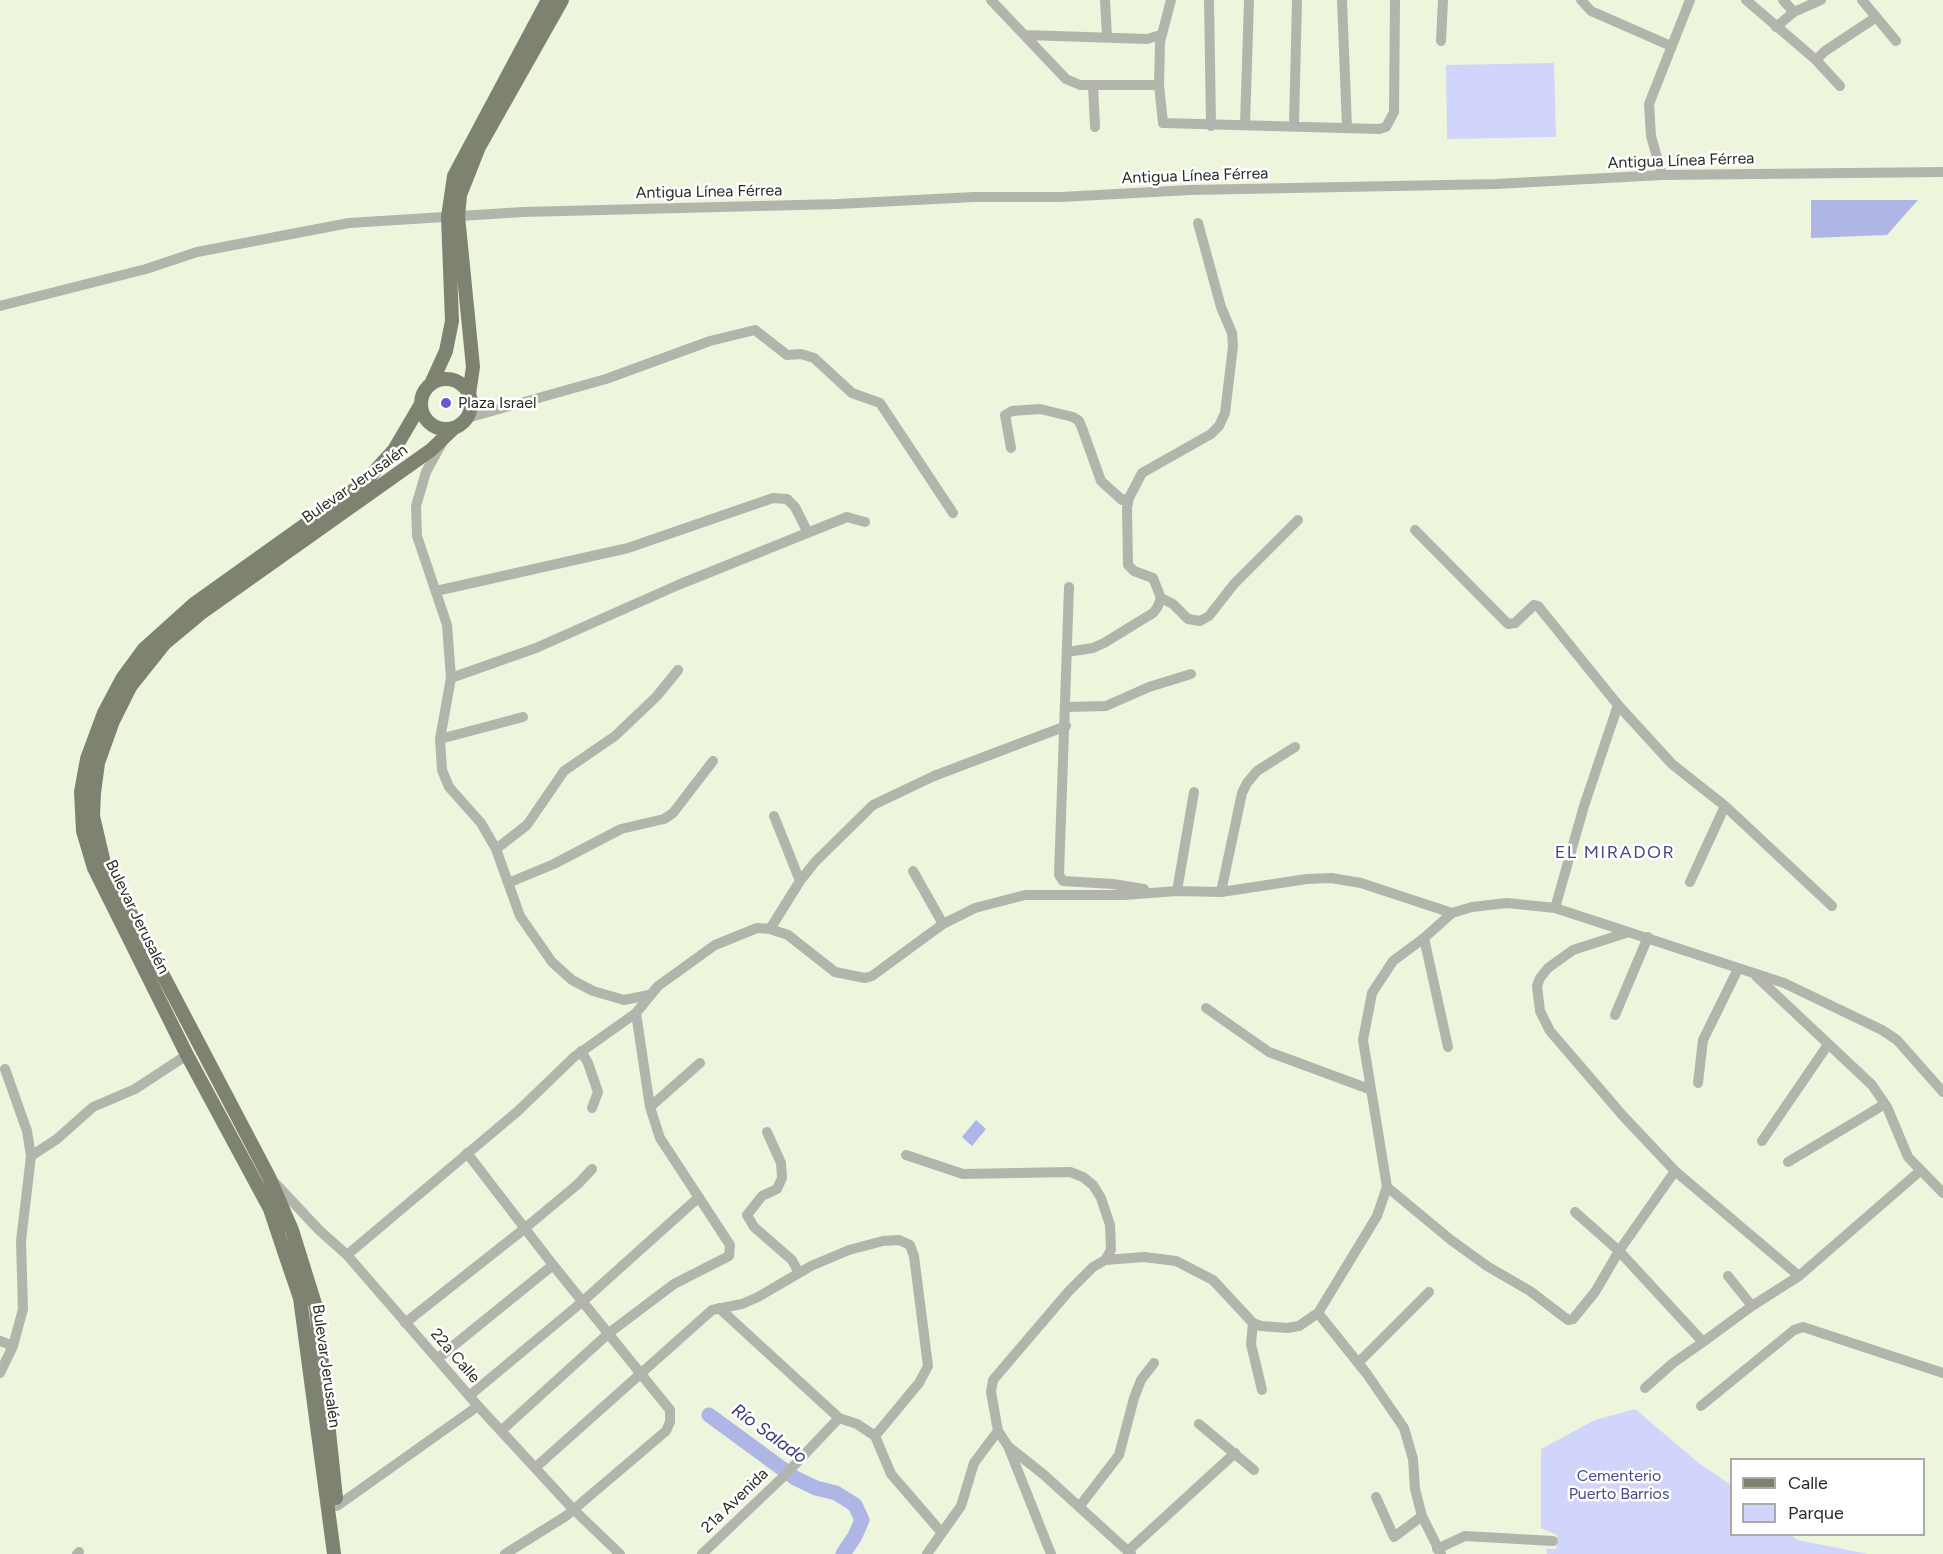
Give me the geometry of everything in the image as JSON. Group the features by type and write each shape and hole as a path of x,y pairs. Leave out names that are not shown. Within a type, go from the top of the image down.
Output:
{"main road":[{"path":"548,0 454,176 453,217 452,321 446,351 431,384 423,393 421,404 426,419 439,428 454,428 467,418 471,410 469,394 473,367 453,217 470,165 562,0"},
{"path":"431,384 450,379 465,387 469,394"},
{"name":"Bulevar Jerusalén","path":"334,1554 300,1298 270,1209 187,1055 94,868 83,831 81,792 87,759 96,733 122,678 157,635 194,604 365,483 394,450 421,404"},
{"name":"Bulevar Jerusalén","path":"343,1554 316,1307 292,1230 269,1177 104,863 93,816 98,763 113,721 130,687 170,638 201,613 442,442 454,428"}],"street":[{"path":"991,0 1066,79 1080,85 1159,85"},
{"path":"1105,0 1107,38"},
{"path":"1171,0 1161,36 1159,85 1163,123 1379,129 1386,127 1394,112 1395,0"},
{"path":"1209,0 1211,126"},
{"path":"1245,125 1249,0"},
{"path":"1294,125 1297,0"},
{"path":"1342,0 1347,127"},
{"path":"1441,41 1443,0"},
{"path":"1581,0 1590,11 1671,46"},
{"path":"1662,175 1648,111 1690,0"},
{"path":"1746,0 1816,60 1840,86"},
{"path":"1783,0 1794,12"},
{"path":"1776,27 1794,12 1821,0"},
{"path":"1862,0 1896,41"},
{"path":"1816,60 1825,51 1875,18"},
{"path":"1025,34 1147,39 1161,36"},
{"path":"1093,85 1095,127"},
{"name":"Antigua Línea Férrea","path":"0,306 241,242 349,223 667,207 838,204 974,197 1061,198 1190,190 1496,184 1662,175 1943,172"},
{"path":"1198,223 1221,307 1232,333 1233,346 1225,413 1219,426 1211,434 1142,473 1126,508 1128,566 1134,571 1153,578 1161,598 1173,604 1188,619 1200,621 1209,616 1234,584 1298,520"},
{"path":"467,418 606,379 710,341 754,330 787,355 801,354 814,358 852,393 880,404 953,513"},
{"path":"1011,448 1005,415 1012,411 1040,409 1073,417 1079,421 1101,482 1122,500 1129,498"},
{"path":"442,442 426,472 416,506 417,536 447,625 451,678 440,739 442,771 449,787 481,823 496,849 520,916 552,962 572,980 624,1000 649,995"},
{"path":"436,591 628,548 773,498 787,499 795,507 808,533"},
{"path":"451,678 537,648 678,585 847,517 865,522"},
{"path":"1415,530 1508,624 1515,623 1534,605 1538,606 1618,705 1672,764 1725,806 1832,906"},
{"path":"1069,587 1066,726 1059,875 1063,882 1113,884 1159,892"},
{"path":"1067,652 1104,644 1154,613 1161,598"},
{"path":"496,849 527,825 564,771 615,736 657,696 678,670"},
{"path":"1065,707 1106,706 1149,687 1191,674"},
{"path":"1555,908 1584,806 1618,705"},
{"path":"440,739 522,717"},
{"path":"770,929 800,881 842,834 873,805 934,776 1066,726"},
{"path":"1221,892 1242,794 1247,783 1257,771 1295,747"},
{"path":"508,883 554,864 621,829 664,819 673,813 713,761"},
{"path":"1176,891 1194,792"},
{"path":"1690,882 1725,806"},
{"path":"774,816 800,881"},
{"path":"913,871 943,924"},
{"path":"347,1255 518,1112 581,1051 636,1013 649,995 716,945 758,928 788,935 835,972 865,978 872,976 943,924 975,908 1024,895 1221,892 1307,879 1331,878 1361,883 1452,913"},
{"path":"1051,1554 1019,1464 998,1431 991,1392 993,1380 1069,1291 1093,1267 1105,1260 1144,1257 1176,1261 1213,1280 1253,1323 1273,1328 1299,1326 1318,1313 1377,1216 1387,1187 1369,1089 1363,1040 1371,993 1393,961 1425,939 1452,913 1472,907 1507,903 1555,908 1648,937 1754,975 1784,982 1882,1030 1897,1041 1943,1092"},
{"path":"1629,932 1592,943 1560,958 1540,978 1537,986 1538,1004 1550,1031 1624,1117 1675,1171 1799,1276"},
{"path":"1615,1015 1648,937"},
{"path":"1425,939 1448,1047"},
{"path":"1698,1083 1703,1041 1738,969"},
{"path":"1754,975 1827,1046 1872,1085 1885,1104 1908,1157 1943,1193"},
{"path":"1206,1008 1269,1052 1369,1089"},
{"path":"502,1430 609,1333 674,1284 729,1256 730,1245 660,1138 650,1107 636,1013"},
{"path":"1762,1141 1827,1046"},
{"path":"581,1051 598,1092 592,1108"},
{"path":"31,1156 57,1139 93,1107 135,1089 187,1055"},
{"path":"650,1107 700,1063"},
{"path":"0,1373 13,1346 23,1309 21,1241 31,1156 27,1131 5,1069"},
{"path":"1788,1162 1885,1104"},
{"path":"767,1132 781,1163 782,1178 777,1188 762,1196 747,1215 754,1227 792,1260 799,1273"},
{"path":"467,1153 552,1265 642,1372 670,1410 670,1422 666,1431 550,1527 505,1554"},
{"path":"906,1155 963,1174 1070,1172 1083,1176 1093,1185 1101,1198 1110,1224 1111,1250 1105,1260"},
{"path":"405,1323 524,1229 578,1184 592,1169"},
{"path":"1387,1187 1468,1253 1530,1291 1568,1320 1573,1319 1595,1293 1619,1251 1675,1171"},
{"path":"1645,1388 1673,1363 1752,1306 1799,1276 1920,1171"},
{"name":"22a Calle","path":"269,1177 319,1230 347,1255 478,1406 573,1509 620,1554"},
{"path":"469,1396 582,1302 699,1197"},
{"path":"1575,1212 1619,1251 1703,1342"},
{"path":"536,1467 705,1315 719,1308 742,1304 758,1297 799,1273 860,1247 899,1240 910,1245 917,1277 928,1366 919,1383 875,1436"},
{"path":"437,1359 552,1265"},
{"path":"1728,1276 1752,1306"},
{"path":"1358,1363 1429,1292"},
{"path":"719,1308 839,1418 857,1424 875,1436 891,1474 942,1533"},
{"path":"1318,1313 1358,1363 1404,1428 1413,1459 1415,1489 1422,1516 1439,1551 1465,1536 1553,1541"},
{"path":"1253,1323 1251,1344 1262,1390"},
{"path":"1701,1406 1794,1330 1803,1327 1943,1373"},
{"path":"0,1341 13,1346"},
{"path":"1079,1507 1119,1455 1134,1398 1148,1368 1154,1363"},
{"path":"337,1506 478,1406"},
{"name":"21a Avenida","path":"702,1554 839,1418"},
{"path":"1199,1424 1254,1470"},
{"path":"927,1554 961,1506 974,1463 998,1431"},
{"path":"1019,1464 1079,1507 1130,1553 1235,1453"},
{"path":"1376,1497 1394,1537 1422,1516"}],"green space":[{"path":"1554,63 1556,137 1447,139 1446,65"},
{"name":"Cementerio Puerto Barrios","path":"1635,1409 1700,1464 1730,1484 1730,1536 1792,1536 1797,1540 1869,1554 1547,1554 1546,1549 1556,1549 1557,1535 1541,1528 1541,1449 1595,1420"}],"shaded area":[{"path":"1811,200 1918,200 1887,235 1811,238"},
{"path":"976,1120 986,1129 972,1146 962,1137"}],"waterway":[{"name":"Río Salado","path":"709,1415 795,1478 816,1488 836,1493 855,1505 862,1520 843,1554"}],"place":[{"name":"Plaza Israel","path":"446,403"}],"district":[{"name":"EL MIRADOR","path":"1615,853"}]}
